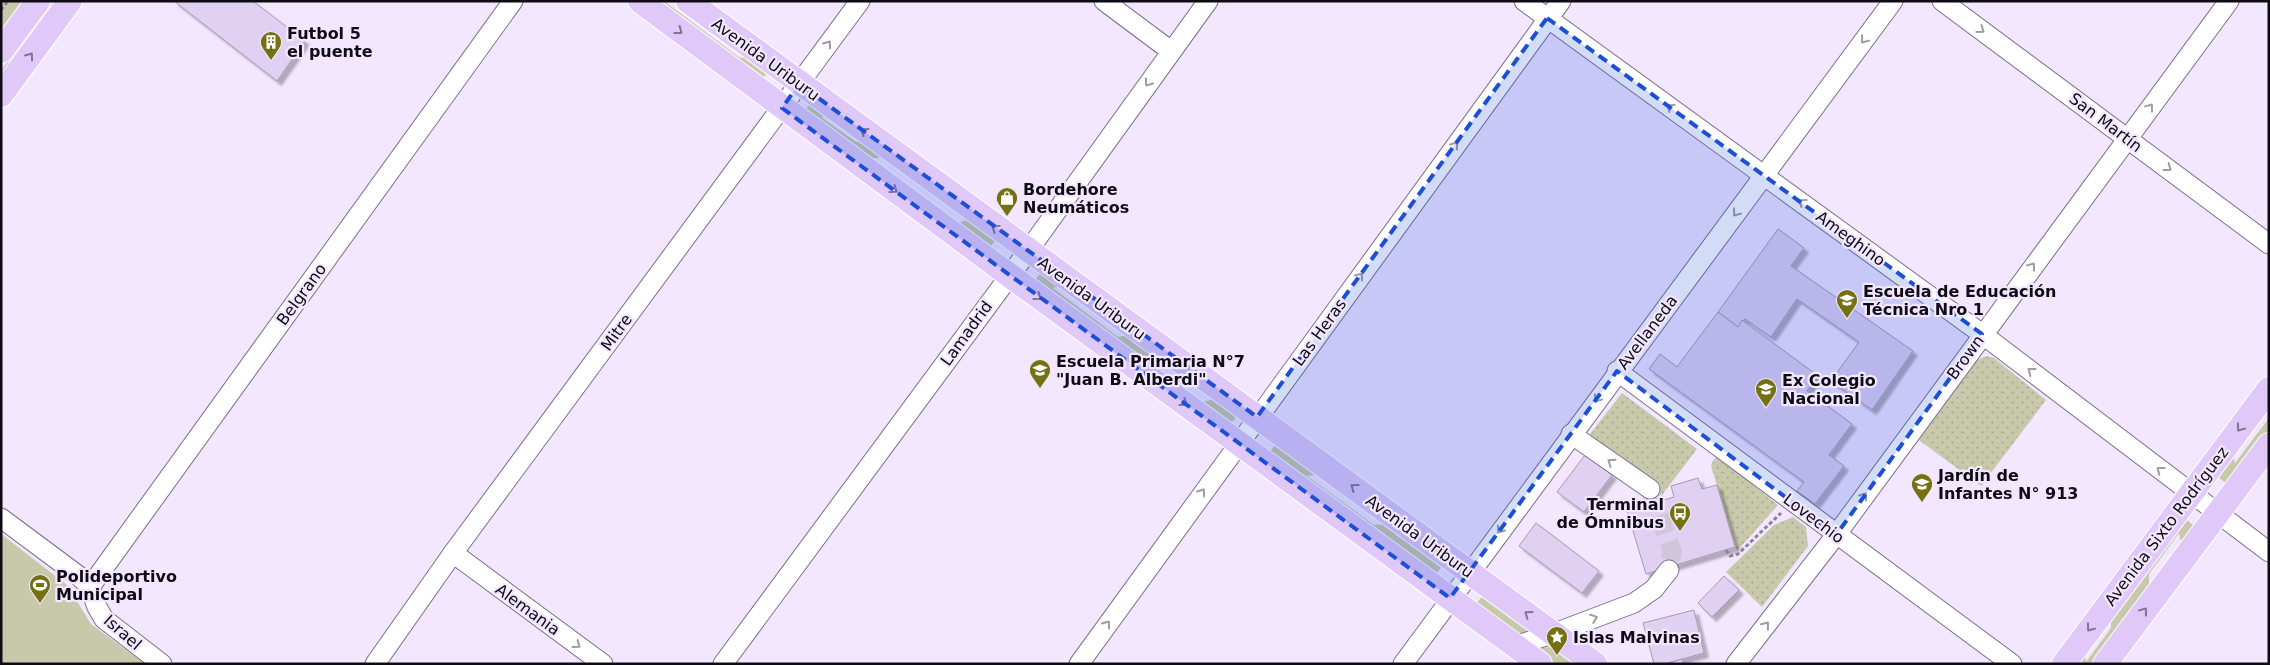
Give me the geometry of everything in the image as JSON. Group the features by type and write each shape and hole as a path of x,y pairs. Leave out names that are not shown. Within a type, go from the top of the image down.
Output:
{"main road":[{"path":"1,51 38,1"},
{"path":"1,95 70,1"},
{"name":"Avenida Uriburu","path":"640,1 782,108 1540,664"},
{"name":"Avenida Uriburu","path":"688,1 799,84 1595,664"},
{"name":"Avenida Sixto Rodríguez","path":"2064,664 2269,389"},
{"name":"Avenida Sixto Rodríguez","path":"2105,664 2269,445"}],"street":[{"name":"Belgrano","path":"90,587 513,1"},
{"name":"Mitre","path":"375,664 453,553 860,1"},
{"path":"1104,1 1171,52"},
{"name":"Lamadrid","path":"723,664 1028,251 1208,1"},
{"name":"Ameghino","path":"1524,1 1982,334 2269,552"},
{"name":"Las Heras","path":"1079,664 1238,442 1561,1"},
{"name":"Avellaneda","path":"1403,664 1571,434 1893,1"},
{"name":"San Martín","path":"1942,1 2269,244"},
{"name":"Brown","path":"1736,664 1836,535 1982,334 2229,1"},
{"name":"Lovechio","path":"1618,371 1836,535 2012,664"},
{"path":"1571,434 1650,490"},
{"name":"Israel","path":"1,518 79,576 90,587 97,607 104,619 162,664"},
{"name":"Alemania","path":"453,553 603,664"},
{"path":"1516,646 1634,603 1654,589 1669,570"}],"path":[{"path":"1,10 8,1"},
{"path":"1726,550 1730,556 1738,554 1792,502"}],"highlighted area":[{"path":"1547,18 1982,334 1836,535 1617,371 1450,598 782,108 799,84 1257,417"}],"green space":[{"path":"1,1 26,1 1,35"},
{"path":"53,1 61,1 1,82 1,71"},
{"path":"657,1 664,1 740,58 755,56 771,68 762,79"},
{"path":"814,99 834,114 821,117 856,142 868,140 999,236 990,247 958,223 970,219 886,156 871,159 805,110"},
{"path":"1044,269 1064,284 1053,288 1118,337 1133,334 1239,413 1230,425 1200,403 1214,399 1154,355 1139,358 1035,280"},
{"path":"1986,356 1994,358 2046,400 1981,486 1919,440 1977,360"},
{"path":"1622,393 1697,449 1662,495 1587,438"},
{"path":"2269,418 2269,430 2228,485 2213,473 2231,449 2235,463"},
{"path":"1278,441 1322,474 1307,476 1374,525 1391,524 1444,563 1435,576 1269,453"},
{"path":"1718,457 1778,505 1737,551 1711,466 1714,459"},
{"path":"2182,516 2197,528 2182,547 2179,533 2149,574 2149,592 2096,664 2072,664 2084,648 2086,662 2111,628 2111,611"},
{"path":"1793,517 1806,527 1808,546 1762,607 1726,572 1774,525"},
{"name":"Polideportivo Municipal","path":"1,534 67,585 91,624 145,664 1,664"},
{"path":"1485,593 1537,632 1515,635 1475,605"},
{"path":"1556,645 1580,664 1554,664 1535,650"}],"building":[{"name":"Futbol 5 el puente","path":"174,1 253,1 305,41 277,81"},
{"name":"Escuela de Educación Técnica Nro 1","path":"1778,229 1804,248 1791,266 1913,351 1872,410 1831,381 1859,342 1797,299 1771,337 1745,319 1738,327 1718,312"},
{"name":"Ex Colegio Nacional","path":"1718,312 1738,327 1742,320 1818,376 1807,391 1852,424 1829,455 1844,466 1815,504 1797,491 1804,482 1649,369 1660,354 1677,367"},
{"path":"1585,455 1612,475 1584,512 1557,492"},
{"path":"1698,478 1702,489 1717,485 1735,547 1646,574 1627,511 1674,497 1671,486"},
{"path":"1536,523 1599,571 1582,593 1519,546"},
{"path":"1724,576 1739,590 1712,617 1698,603"},
{"path":"1694,610 1704,653 1664,664 1654,664 1643,623"},
{"path":"1682,659 1683,664 1667,664 1668,663"}],"tunnel":[{"path":"1650,489 1672,551 1669,570"}],"place":[{"name":"Futbol 5 el puente","path":"271,61"},
{"name":"Bordehore Neumáticos","path":"1007,217"},
{"name":"Escuela de Educación Técnica Nro 1","path":"1847,319"},
{"name":"Escuela Primaria N°7 \"Juan B. Alberdi\"","path":"1040,389"},
{"name":"Ex Colegio Nacional","path":"1766,408"},
{"name":"Jardín de Infantes N° 913","path":"1922,503"},
{"name":"Terminal de Ómnibus","path":"1680,532"},
{"name":"Polideportivo Municipal","path":"40,604"},
{"name":"Islas Malvinas","path":"1557,656"}]}
